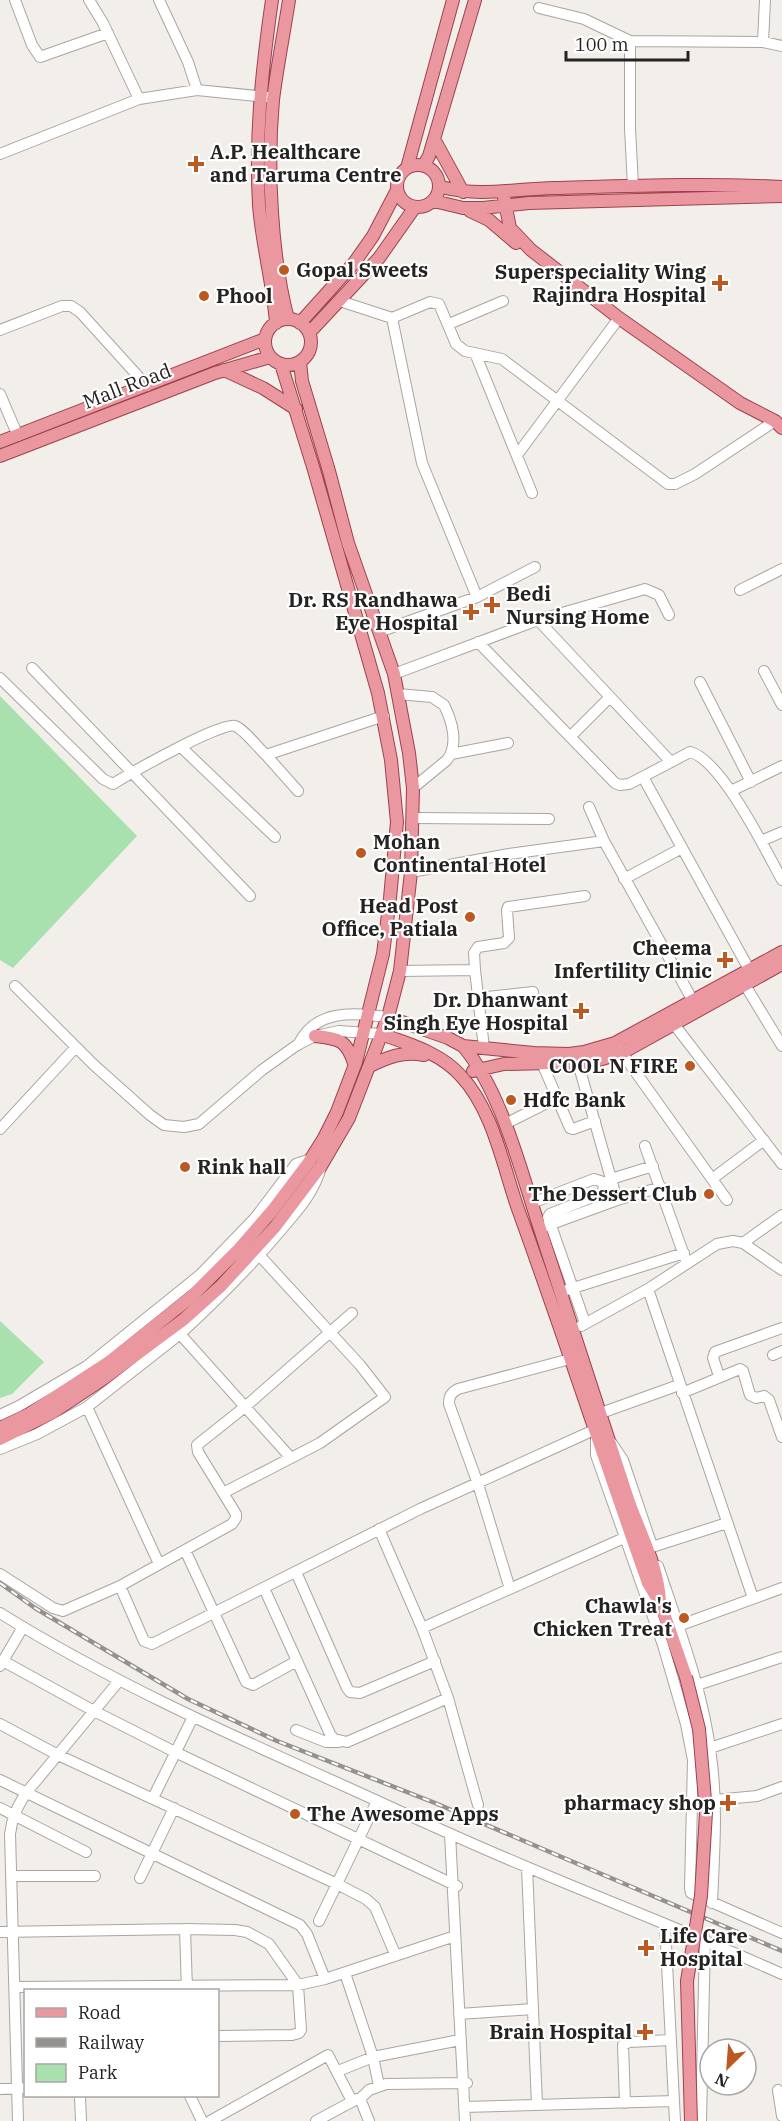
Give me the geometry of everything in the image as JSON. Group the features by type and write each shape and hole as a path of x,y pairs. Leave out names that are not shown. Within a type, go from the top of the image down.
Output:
{"main road":[{"path":"272,0 260,96 258,152 260,207 293,325"},
{"path":"289,0 274,99 271,150 273,210 283,300 293,325 311,346 309,352 294,365 281,364 270,357 265,346 270,327 293,325 340,301 379,258 415,207"},
{"path":"293,325 354,263 373,236 397,190 398,180 407,168 453,0"},
{"path":"424,165 434,139 475,0"},
{"path":"434,139 463,192"},
{"path":"397,190 405,203 415,207 425,206 434,201 441,187 435,172 424,165 416,164 407,168"},
{"path":"441,187 463,192 503,192 633,186 782,186"},
{"path":"503,192 510,228 531,250 619,318 740,403 778,424"},
{"path":"463,208 529,203 782,196"},
{"path":"434,201 463,208 489,220 513,242 531,250"},
{"name":"Mall Road","path":"0,442 265,339"},
{"name":"Mall Road","path":"0,456 224,370 270,357"},
{"path":"300,362 302,381 348,543 394,674 413,788 414,818 411,872 400,971 388,1017 349,1118 316,1163"},
{"path":"0,1439 34,1423 81,1394 173,1326 227,1278 297,1200 316,1163 355,1065 383,954 397,840 393,778 384,716 357,616 281,364"},
{"path":"224,370 263,388 296,409"},
{"path":"388,1017 448,1038 463,1046 569,1054 618,1048 680,1007 750,971 779,960"},
{"path":"460,1075 504,1064 592,1062 745,985 779,960"},
{"path":"381,1034 419,1048 442,1060 460,1075 480,1103 601,1413 631,1510 660,1590 661,1605"},
{"path":"315,1036 342,1041 349,1050 355,1065"},
{"path":"463,1046 480,1069 505,1124 531,1203 545,1226 567,1290 570,1359 648,1583 661,1605 686,1677 699,1729 706,1812 701,1896 687,1981 691,2121"},
{"path":"370,1066 392,1055 403,1053 421,1054 442,1060"},
{"path":"0,1428 29,1414 173,1326"}],"street":[{"path":"15,0 32,45 40,57 108,33"},
{"path":"89,0 140,99"},
{"path":"159,0 188,62 197,90"},
{"path":"763,42 765,0"},
{"path":"539,8 584,19 630,41 763,42 782,46"},
{"path":"630,41 633,186"},
{"path":"0,154 140,99 197,90 274,99"},
{"path":"340,301 392,318 435,302 442,306 458,347 465,351 502,359 668,484 675,484 695,474 778,424"},
{"path":"449,324 503,301"},
{"path":"0,330 62,306 71,306 80,312 147,386"},
{"path":"392,318 422,463 477,597"},
{"path":"517,455 619,318"},
{"path":"475,353 532,494"},
{"path":"0,394 2,407 18,436"},
{"path":"379,632 477,597 535,567"},
{"path":"740,590 782,569"},
{"path":"394,674 538,620 645,589 659,594 669,615"},
{"path":"538,620 671,762"},
{"path":"478,642 615,783 624,786 690,752 698,753 705,758 731,791 782,880"},
{"path":"32,668 250,896"},
{"path":"764,671 782,705"},
{"path":"0,678 103,779 113,784 181,747 230,725 239,728 298,790"},
{"path":"700,682 751,782"},
{"path":"398,694 432,697 444,705 455,740 451,754"},
{"path":"571,736 610,697"},
{"path":"266,755 384,716"},
{"path":"413,788 451,754 508,743"},
{"path":"181,747 274,837"},
{"path":"731,791 782,766"},
{"path":"643,777 750,971"},
{"path":"589,807 604,842 693,1001"},
{"path":"414,818 549,819"},
{"path":"761,841 782,832"},
{"path":"411,872 509,854 604,842"},
{"path":"624,879 682,848"},
{"path":"484,1048 474,953 478,947 507,942 509,938 508,907 585,896"},
{"path":"400,971 475,970"},
{"path":"745,985 782,1046"},
{"path":"15,986 76,1047 150,1115 164,1125 184,1127 199,1124 262,1070 297,1045 315,1036 339,1030 381,1034"},
{"path":"478,998 533,992"},
{"path":"297,1045 311,1025 324,1019 350,1014 388,1017"},
{"path":"673,1023 782,1164"},
{"path":"0,1129 76,1047"},
{"path":"618,1048 727,1200"},
{"path":"542,1063 570,1128 595,1121"},
{"path":"578,1063 617,1200"},
{"path":"505,1124 557,1098"},
{"path":"712,1179 764,1140"},
{"path":"645,1146 685,1258"},
{"path":"0,1414 19,1406 87,1366 200,1275 255,1218 296,1164 316,1163 317,1181 305,1201 260,1256 173,1326 87,1407 37,1434 0,1449"},
{"path":"611,1179 653,1166"},
{"path":"531,1203 594,1179 603,1182 604,1190 600,1194 550,1214 545,1226"},
{"path":"545,1226 661,1187"},
{"path":"742,1243 782,1215"},
{"path":"585,1323 567,1290 685,1258 717,1244 733,1241 742,1243 782,1270"},
{"path":"223,1493 328,1438 385,1397 360,1365 260,1256"},
{"path":"568,1333 648,1289 685,1258"},
{"path":"648,1289 753,1598"},
{"path":"0,1574 52,1608 63,1611 120,1586 235,1521 236,1514 198,1452 197,1445 246,1406 352,1313"},
{"path":"173,1326 291,1458"},
{"path":"719,1376 713,1358 715,1352 782,1328"},
{"path":"510,1589 478,1484 449,1404 449,1397 452,1392 570,1359"},
{"path":"601,1413 737,1369 743,1371 750,1395 756,1398 764,1396 769,1400 782,1437"},
{"path":"87,1407 159,1564"},
{"path":"120,1586 144,1641 152,1644 379,1529 595,1433 596,1455 663,1645 686,1724 693,1760 690,1888 695,1896 782,1933"},
{"path":"611,1442 623,1460 697,1685 710,1748 715,1800 712,1903"},
{"path":"652,1547 727,1523"},
{"path":"379,1529 435,1661 448,1698 478,1805"},
{"path":"422,1628 624,1538"},
{"path":"185,1550 246,1682 253,1685 297,1661"},
{"path":"296,1572 350,1692 360,1693 435,1661"},
{"path":"264,1588 330,1734 334,1739 342,1742"},
{"path":"678,1626 782,1588"},
{"path":"0,1613 119,1681 193,1717 452,1835 705,1939 782,1974"},
{"path":"23,1627 2,1664 175,1752 455,1885"},
{"path":"697,1685 782,1657"},
{"path":"18,2121 21,2039 12,1932 10,1834 14,1814 26,1793 119,1681"},
{"path":"296,1730 326,1742 347,1742 448,1698"},
{"path":"153,1798 193,1717"},
{"path":"0,1724 58,1755 366,1899 375,1907 395,1954"},
{"path":"710,1748 782,1724"},
{"path":"0,1780 300,1926 306,1934 325,1979"},
{"path":"715,1800 757,1796 782,1787"},
{"path":"319,1921 377,1801"},
{"path":"0,1808 86,1852"},
{"path":"140,1878 174,1808"},
{"path":"452,1835 467,2121"},
{"path":"527,1867 537,2105"},
{"path":"11,1876 95,1876"},
{"path":"455,1885 455,1935 462,2013 460,2040 465,2083"},
{"path":"665,1924 675,2121"},
{"path":"185,1929 187,1988"},
{"path":"0,1932 185,1929 235,1930 255,1935 269,1944 298,1985 301,2026 299,2033 219,2036"},
{"path":"15,1987 187,1988 298,1985 345,1973 455,1935"},
{"path":"701,2121 705,1939"},
{"path":"345,1973 373,2057 379,2085"},
{"path":"462,2013 533,2009"},
{"path":"338,2071 373,2057 460,2040"},
{"path":"625,2103 623,2045 628,2042 671,2040"},
{"path":"210,2121 328,2055 356,2100 366,2110 369,2121"},
{"path":"316,2121 379,2085 465,2083"},
{"path":"0,2089 21,2088"},
{"path":"778,2090 782,2116"},
{"path":"80,2097 81,2121"},
{"path":"190,2097 202,2121"},
{"path":"466,2107 674,2101"}],"green space":[{"path":"0,696 137,836 13,968 0,960"},
{"path":"0,1321 44,1362 12,1394 0,1398"}],"railway":[{"path":"0,1583 35,1608 188,1699 277,1741 435,1803 782,1951"}],"place":[{"name":"A.P. Healthcare and Taruma Centre","path":"196,164"},
{"name":"Gopal Sweets","path":"284,270"},
{"name":"Superspeciality Wing Rajindra Hospital","path":"720,283"},
{"name":"Phool","path":"204,296"},
{"name":"Bedi Nursing Home","path":"492,605"},
{"name":"Dr. RS Randhawa Eye Hospital","path":"471,612"},
{"name":"Mohan Continental Hotel","path":"361,853"},
{"name":"Head Post Office, Patiala","path":"470,917"},
{"name":"Cheema Infertility Clinic","path":"725,960"},
{"name":"Dr. Dhanwant Singh Eye Hospital","path":"581,1011"},
{"name":"COOL N FIRE","path":"690,1066"},
{"name":"Hdfc Bank","path":"511,1100"},
{"name":"Rink hall","path":"185,1167"},
{"name":"The Dessert Club","path":"709,1194"},
{"name":"Chawla's Chicken Treat","path":"684,1618"},
{"name":"pharmacy shop","path":"728,1803"},
{"name":"The Awesome Apps","path":"295,1814"},
{"name":"Life Care Hospital","path":"646,1948"},
{"name":"Brain Hospital","path":"645,2032"}]}
